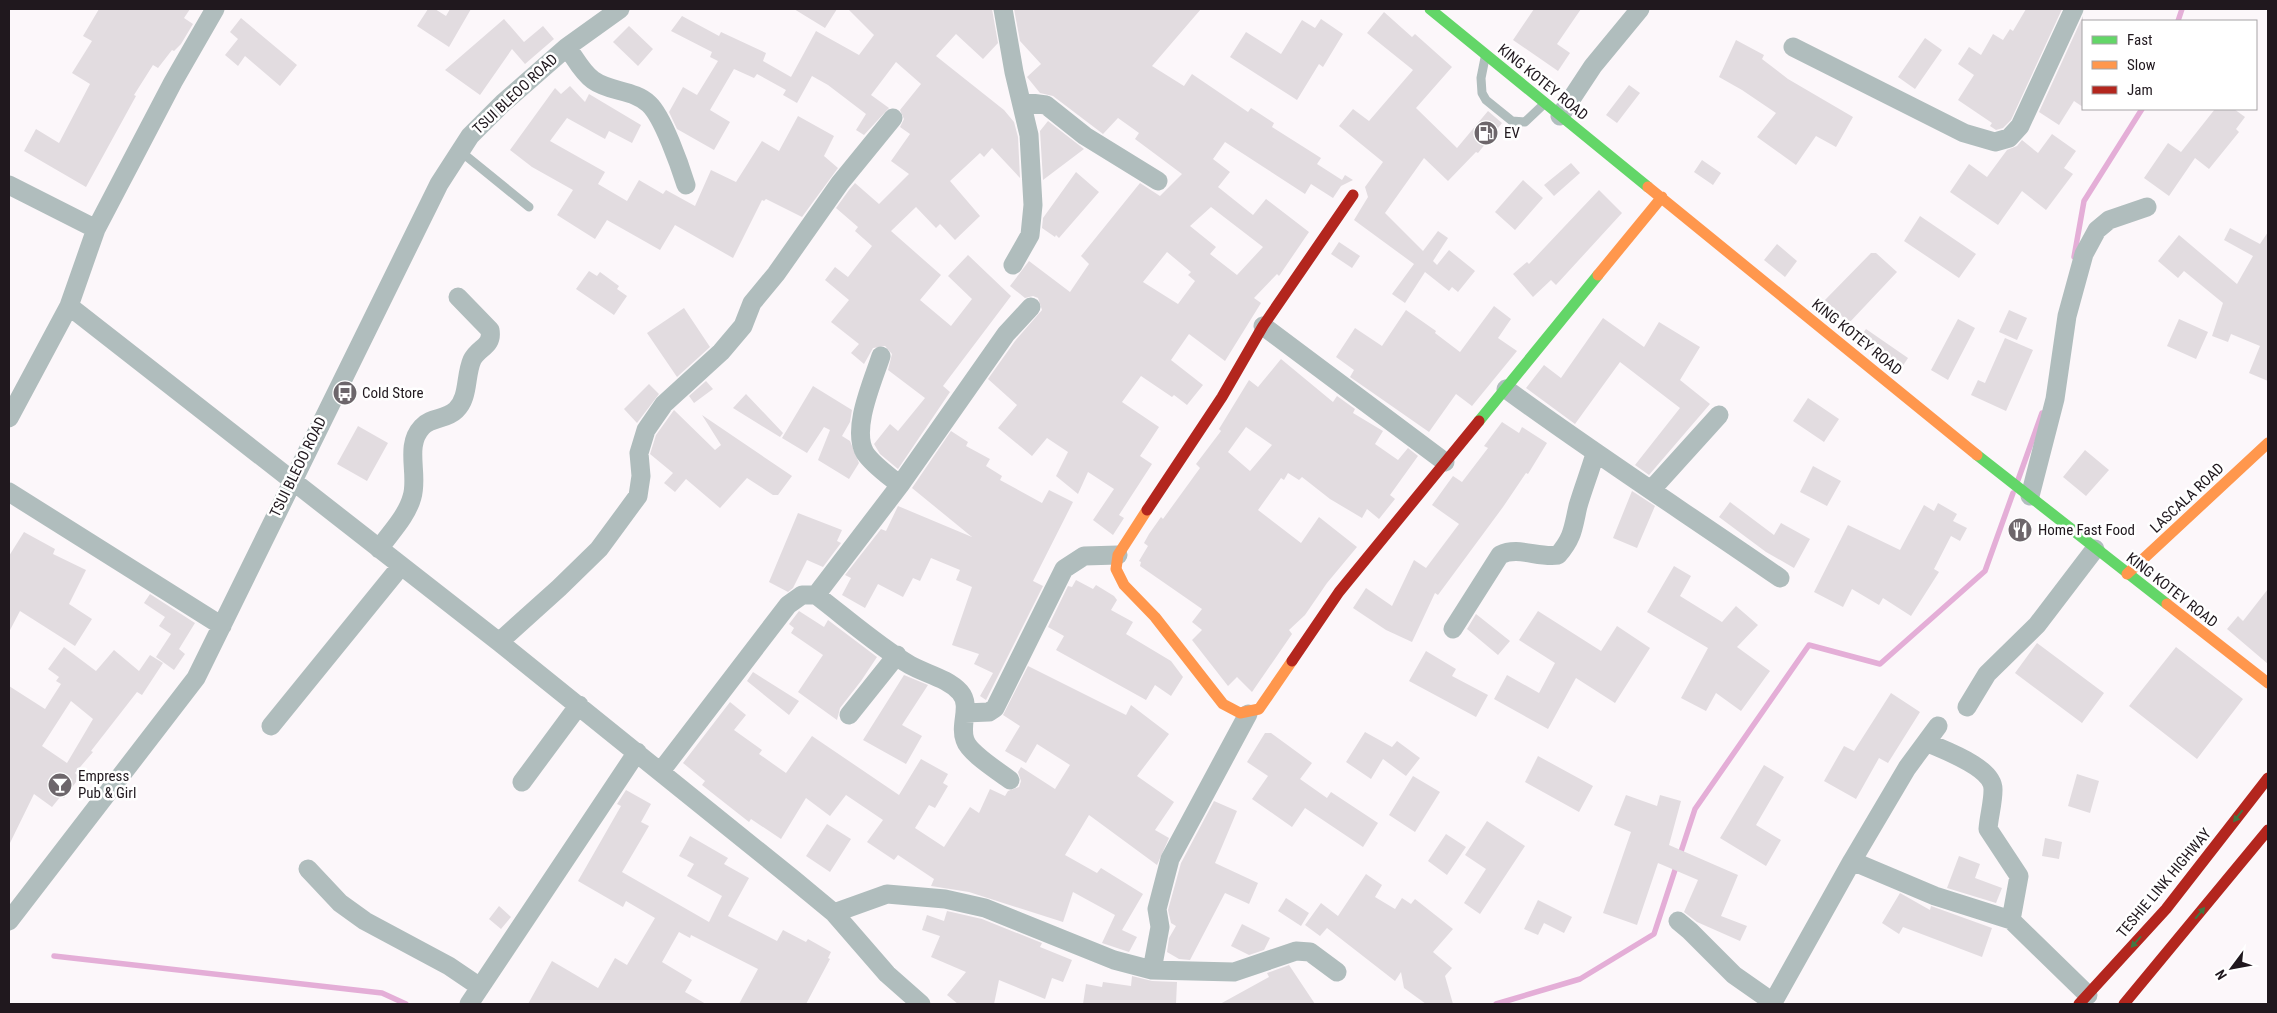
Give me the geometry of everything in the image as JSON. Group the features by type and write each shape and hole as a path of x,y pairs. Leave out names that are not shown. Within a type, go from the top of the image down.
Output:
{"street":[{"path":"9,418 69,306 96,229 173,82 216,9"},
{"name":"TSUI BLEOO ROAD","path":"9,921 196,678 439,184 470,136 503,103 567,46 620,9"},
{"path":"1003,9 1014,72 1023,102 1029,135 1033,205 1030,234 1013,266"},
{"name":"KING KOTEY ROAD","path":"1430,9 1981,458 2268,683"},
{"path":"1560,116 1593,66 1640,9"},
{"path":"1793,47 1964,133 1995,142 2008,138 2020,126 2074,9"},
{"path":"567,46 592,80 640,98 650,104 679,164 686,185"},
{"path":"1023,102 1046,105 1085,136 1158,181"},
{"path":"499,642 599,549 638,496 641,476 639,453 646,430 664,404 722,352 743,326 752,303 776,274 840,183 893,118"},
{"path":"9,185 96,229"},
{"path":"1353,195 1263,326 1222,397 1118,555 1116,569 1124,585 1155,617 1223,704 1237,714 1248,714 1259,709 1339,592 1662,197"},
{"path":"2025,492 2055,399 2067,316 2084,254 2097,230 2109,220 2147,207"},
{"path":"379,548 407,509 413,497 414,441 422,427 432,420 444,418 454,412 461,404 471,361 476,354 487,346 492,338 490,330 458,297"},
{"path":"69,306 579,705 834,913 888,974 921,1004"},
{"path":"816,595 900,485 1006,334 1031,307"},
{"path":"1263,326 1445,462"},
{"path":"881,356 862,418 861,444 866,455 900,485"},
{"path":"1506,389 1595,454 1652,489 1780,578"},
{"path":"1652,489 1719,415"},
{"name":"LASCALA ROAD","path":"2127,574 2268,443"},
{"path":"1453,629 1500,556 1507,551 1552,556 1558,555 1566,546 1573,534 1579,505 1595,454"},
{"path":"9,492 222,626"},
{"path":"1966,707 1988,674 2037,625 2096,549"},
{"path":"965,713 988,712 995,708 1064,569 1084,556 1118,555"},
{"path":"271,726 401,566"},
{"path":"661,772 788,605 802,595 816,595 910,665 950,684 961,693 966,704 965,740 973,751 1010,780"},
{"path":"849,715 897,655"},
{"path":"522,782 579,705"},
{"path":"1152,970 1160,927 1157,909 1170,859 1248,714"},
{"path":"1678,921 1734,975 1773,1003 1906,768 1938,726"},
{"path":"1926,742 1979,768 1990,780 1994,788 1988,829 2019,876 2011,920"},
{"path":"308,869 340,903 365,921 449,966 473,997 637,752"},
{"name":"TESHIE LINK HIGHWAY","path":"2083,999 2166,909 2268,778"},
{"path":"2124,1004 2268,830"},
{"path":"1852,861 1935,896 2011,920 2083,999"},
{"path":"834,913 887,894 945,899 993,910 1114,960 1152,970 1234,972 1296,951 1310,952 1336,972"}],"lane":[{"path":"1486,55 1480,78 1482,93 1500,113 1512,121 1524,122 1545,103"},
{"path":"460,151 529,207"}],"building":[{"path":"99,9 190,9 184,18 193,24 181,44 174,51 172,50 158,68 153,65 134,95 136,96 86,187 24,151 36,129 59,143 90,84 72,73 92,41 83,36"},
{"path":"428,9 435,9 446,16 450,9 471,9 449,47 417,26"},
{"path":"794,9 837,9 825,28"},
{"path":"848,9 992,9 998,43 983,59 956,34 936,56 1004,110 1014,122 1018,137 1020,178 992,148 984,157 980,153 950,181 980,216 955,240 940,224 936,228 916,207 891,231 941,275 920,300 951,326 972,299 948,276 968,255 1011,296 943,386 950,392 898,469 880,454 874,444 890,424 898,431 925,398 888,370 892,354 885,346 873,348 864,364 851,353 859,344 831,322 849,300 825,280 835,267 848,277 872,246 855,231 858,227 836,208 849,190 855,183 879,204 909,174 891,161 910,134 900,127 904,119 900,110 921,84 896,62 871,95 889,108 864,135 856,130 866,114 828,85 812,76 797,103 783,95 786,90 757,74 754,78 734,69 710,110 730,122 714,150 677,129 669,112 683,87 697,95 718,61 710,57 712,52 671,31 682,16 719,36 721,32 766,53 763,61 791,77 816,31 859,55 874,35"},
{"path":"1014,9 1201,9 1152,66 1184,86 1192,74 1248,112 1251,108 1274,123 1272,127 1321,158 1317,164 1342,180 1345,175 1353,180 1341,186 1333,198 1311,184 1305,194 1225,142 1213,159 1230,172 1218,187 1253,215 1266,199 1309,232 1279,276 1277,274 1254,298 1261,303 1225,361 1189,334 1171,360 1203,385 1187,405 1174,395 1172,397 1141,376 1122,402 1159,427 1140,456 1152,464 1119,515 1124,518 1113,535 1093,520 1114,489 1088,472 1078,494 1056,476 1068,452 1047,438 1032,456 998,428 1017,405 988,379 1015,341 1042,310 1038,298 1033,296 1025,298 1010,286 1029,261 1070,292 1089,264 1081,256 1140,183 1160,196 1182,174 1135,139 1139,133 1118,118 1103,134 1053,96 1040,93 1027,77 1041,64 1020,41","holes":["1211,207 1263,247 1237,275 1210,254 1216,247 1190,226","1167,252 1191,272 1188,275 1195,281 1178,304 1143,282"]},
{"path":"1534,9 1581,9 1557,44 1570,53 1558,71 1513,40"},
{"path":"2026,9 2062,9 2011,120 2003,128 1996,130 1990,126 1992,123 1958,100 1974,75 1958,64 1969,47 1981,55 1993,34 2003,40 2010,29 2013,31"},
{"path":"1384,12 1412,37 1415,34 1452,67 1416,108 1457,148 1488,111 1502,123 1478,153 1476,152 1448,181 1424,158 1385,213 1423,251 1438,231 1448,238 1433,261 1437,265 1449,250 1475,271 1458,292 1452,287 1449,291 1425,272 1405,303 1392,294 1414,264 1354,220 1368,197 1365,187 1383,162 1339,126 1353,109 1369,121 1413,70 1367,33"},
{"path":"2083,16 2082,106 2074,101 2059,125 2039,112"},
{"path":"241,18 297,65 280,86 245,56 238,66 225,55 238,39 230,32"},
{"path":"504,19 524,42 543,26 554,39 525,64 512,49 480,95 445,70"},
{"path":"1321,19 1343,34 1323,67 1319,64 1297,100 1230,57 1246,32 1281,54 1302,20 1315,28"},
{"path":"629,26 653,49 638,66 613,42"},
{"path":"1925,38 1942,50 1915,89 1898,77"},
{"path":"1736,40 1764,55 1762,59 1788,79 1853,117 1836,147 1816,136 1796,165 1757,137 1776,113 1719,77"},
{"path":"1629,85 1640,93 1617,123 1606,115"},
{"path":"570,86 585,102 589,94 641,125 632,143 609,131 605,139 567,118 550,141 605,172 598,184 627,201 639,180 663,194 666,190 695,206 711,170 736,182 762,141 779,151 798,116 834,136 824,156 838,168 802,217 766,199 762,200 733,258 675,225 660,250 607,220 595,239 557,215 573,190 532,167 510,150 555,88 561,94"},
{"path":"2214,110 2235,110 2245,117 2236,129 2239,132 2209,169 2195,158 2169,196 2144,178 2168,143 2181,152"},
{"path":"1048,121 1084,149 1043,180 1040,131"},
{"path":"2052,134 2076,151 2064,168 2073,174 2046,210 2022,191 1998,225 1950,192 1969,164 1987,177 2007,150 2017,146 2022,140 2038,153"},
{"path":"1702,160 1721,173 1713,185 1694,172"},
{"path":"1571,163 1580,173 1554,196 1544,185"},
{"path":"1076,172 1099,192 1059,238 1056,235 1055,237 1042,228 1043,218"},
{"path":"1523,180 1543,198 1515,230 1495,212"},
{"path":"1599,190 1622,213 1556,285 1551,280 1533,297 1513,274 1527,262 1529,264"},
{"path":"1920,216 1976,254 1959,278 1904,241"},
{"path":"2230,228 2260,244 2268,232 2268,381 2249,373 2260,346 2231,334 2228,342 2212,336 2223,303 2184,271 2178,278 2158,261 2179,235 2237,284 2253,256 2224,240"},
{"path":"1339,242 1360,256 1352,268 1331,254"},
{"path":"1777,244 1797,261 1785,277 1764,260"},
{"path":"1871,253 1876,253 1897,272 1849,323 1825,300"},
{"path":"589,271 597,276 600,272 619,286 617,289 627,296 614,315 576,289"},
{"path":"1494,306 1511,319 1498,338 1517,351 1472,406 1456,394 1429,432 1350,377 1354,370 1336,357 1355,328 1382,346 1406,310 1436,331 1435,333 1460,352"},
{"path":"684,308 710,347 677,377 647,333"},
{"path":"2009,310 2027,318 2017,340 1999,332"},
{"path":"1603,318 1644,347 1659,322 1700,347 1680,380 1710,404 1649,475 1635,465 1680,408 1620,362 1575,424 1526,388 1544,365 1561,378"},
{"path":"1958,319 1975,328 1948,380 1931,370"},
{"path":"2179,319 2208,332 2196,359 2167,346"},
{"path":"1866,329 1908,358 1900,370 1859,339"},
{"path":"2005,338 2033,350 2006,411 1971,395 1978,380 1985,383"},
{"path":"1281,359 1333,402 1337,396 1355,409 1353,413 1383,431 1375,444 1398,460 1408,448 1418,456 1390,495 1395,499 1379,519 1367,509 1362,518 1330,499 1302,477 1299,480 1288,473 1284,480 1281,478 1258,510 1301,543 1319,517 1357,547 1327,583 1305,615 1289,630 1292,634 1252,692 1237,677 1228,686 1192,640 1202,630 1192,622 1202,609 1140,566 1141,562 1139,561 1148,546 1144,543 1149,534 1161,517 1163,519 1200,468 1196,464 1221,431 1219,429 1249,380 1258,387","holes":["1246,427 1272,445 1250,471 1228,452"]},
{"path":"706,381 713,389 694,403 689,396"},
{"path":"649,384 659,394 637,423 624,409"},
{"path":"813,386 852,410 850,422 842,436 850,441 859,463 849,479 818,460 830,430 824,427 807,453 782,438"},
{"path":"746,394 783,433 780,437 733,408"},
{"path":"1808,398 1839,419 1824,442 1793,421"},
{"path":"674,410 715,450 721,445 702,415 792,476 778,495 773,495 747,478 720,508 686,479 675,492 664,483 673,473 650,454 656,435"},
{"path":"1502,422 1519,433 1522,427 1547,443 1528,474 1526,473 1438,595 1435,593 1412,642 1386,630 1353,608 1366,588 1392,606 1414,560 1426,568 1459,524 1432,505 1453,476 1462,482 1488,448 1484,446"},
{"path":"358,426 388,443 367,481 337,464"},
{"path":"951,431 968,442 966,446 990,459 986,466 1002,476 1000,480 1042,503 1049,490 1073,502 1033,581 1043,586 986,700 980,696 993,673 974,664 979,654 952,645 972,587 956,580 960,570 931,558 920,581 913,578 903,597 878,584 865,608 842,595 851,578 845,575 881,529 886,531 898,506 972,537 912,488"},
{"path":"2085,450 2109,470 2086,496 2063,477"},
{"path":"1813,466 1841,481 1827,506 1800,492"},
{"path":"1632,491 1655,506 1637,548 1613,538"},
{"path":"1730,502 1774,535 1781,523 1810,539 1794,568 1766,552 1719,517"},
{"path":"1938,503 1957,514 1953,521 1967,528 1960,541 1951,536 1934,569 1939,572 1911,616 1883,598 1879,605 1852,589 1843,607 1814,592 1848,525 1900,550 1924,505 1934,511"},
{"path":"798,513 842,530 837,541 841,543 823,567 807,560 793,588 788,592 769,582"},
{"path":"24,532 55,549 53,554 86,570 69,604 92,619 75,646 20,611 9,632 9,556"},
{"path":"1674,566 1691,576 1680,596 1722,622 1736,606 1758,625 1737,647 1770,671 1741,711 1716,693 1706,711 1681,698 1708,648 1647,612"},
{"path":"1076,580 1093,589 1096,585 1114,596 1117,600 1111,610 1133,622 1126,634 1171,661 1183,677 1171,696 1155,685 1146,700 1056,650 1064,636 1048,627 1068,586 1072,587"},
{"path":"2268,589 2268,664 2227,629 2238,616 2243,621"},
{"path":"150,594 195,623 179,649 185,654 174,670 156,657 171,634 159,626 165,617 144,603"},
{"path":"799,611 824,627 828,620 877,657 840,708 837,720 798,692 823,655 791,633 794,628 789,624"},
{"path":"1538,611 1601,651 1617,626 1650,648 1615,703 1576,678 1548,729 1494,699 1507,675 1539,693 1555,663 1519,640"},
{"path":"1476,614 1510,641 1498,655 1467,629"},
{"path":"2037,643 2104,693 2082,723 2015,673"},
{"path":"64,647 96,671 114,650 139,671 150,655 163,663 142,695 137,692 91,751 93,752 75,773 77,775 76,782 64,798 61,796 52,807 34,794 9,845 9,686 45,709 61,684 56,681 59,677 48,669","holes":["71,701 93,719 67,763 42,746"]},
{"path":"2176,647 2243,699 2197,759 2129,706"},
{"path":"1426,651 1456,669 1452,676 1488,695 1476,717 1409,681"},
{"path":"1028,666 1126,715 1131,705 1169,734 1137,776 1174,802 1155,830 1169,838 1157,865 1089,815 1065,855 1097,873 1101,868 1143,894 1122,930 1137,937 1129,952 1102,943 1115,915 1073,892 1063,922 969,892 931,886 934,879 898,855 894,860 867,842 883,820 846,795 830,816 806,798 781,839 751,819 749,822 702,785 705,781 683,763 730,702 746,715 734,730 762,750 759,754 786,773 812,736 899,795 921,759 948,774 943,783 948,786 935,808 929,805 915,828 944,847 970,807 979,813 990,789 1005,796 1008,791 1019,787 1021,781 1018,772 1021,767 1055,789 1070,765 1037,744 1026,763 1005,751 1020,726 1003,715"},
{"path":"753,672 799,701 789,715 747,681"},
{"path":"904,675 928,685 902,725 922,736 906,764 863,740"},
{"path":"1891,693 1920,712 1888,763 1879,758 1856,799 1824,781 1844,746 1854,751"},
{"path":"1365,732 1392,747 1397,741 1420,758 1406,776 1383,759 1371,779 1346,762"},
{"path":"1265,733 1271,733 1312,763 1300,779 1327,798 1331,792 1378,823 1363,847 1305,808 1292,827 1252,799 1268,776 1247,762"},
{"path":"1538,756 1593,786 1579,812 1525,782"},
{"path":"1764,765 1784,777 1756,825 1781,840 1766,866 1720,838"},
{"path":"2077,774 2099,781 2090,813 2068,806"},
{"path":"1413,776 1440,792 1415,832 1389,815"},
{"path":"626,790 651,804 641,822 649,826 622,872 709,922 722,896 687,876 694,864 679,856 690,836 728,858 724,864 749,878 728,916 777,941 783,930 806,942 808,939 831,952 828,958 830,959 806,1004 739,1004 758,969 691,935 690,938 679,932 662,962 692,980 685,992 706,1004 528,1004 552,961 598,988 615,958 627,965 655,918 626,901 623,907 578,881 621,806 617,804"},
{"path":"1626,795 1657,806 1660,795 1681,801 1669,845 1738,875 1721,916 1747,926 1740,941 1697,922 1684,912 1698,880 1658,863 1637,925 1603,913 1631,832 1614,825"},
{"path":"1214,801 1237,811 1215,863 1258,883 1249,904 1225,893 1190,960 1179,959 1167,952 1169,938 1176,926 1171,923 1168,910 1181,863"},
{"path":"1487,821 1525,846 1480,914 1464,903 1486,869 1465,855"},
{"path":"827,824 851,839 830,872 806,856"},
{"path":"1446,834 1466,847 1447,875 1428,861"},
{"path":"2045,838 2062,842 2059,859 2042,856"},
{"path":"1959,856 1980,864 1975,878 2002,888 1996,903 1947,888"},
{"path":"1366,874 1382,885 1375,897 1395,909 1402,898 1411,904 1415,899 1453,929 1433,952 1452,968 1445,976 1453,1004 1426,1004 1404,988 1401,972 1395,981 1327,928 1320,936 1305,925 1321,903 1338,916"},
{"path":"1900,893 1930,910 1931,906 1992,928 1982,957 1903,927 1899,934 1882,923"},
{"path":"1286,898 1309,913 1301,926 1278,911"},
{"path":"1538,900 1572,917 1564,933 1544,923 1538,935 1524,929"},
{"path":"499,906 511,917 501,929 489,919"},
{"path":"947,911 982,919 1042,943 1040,947 1072,960 1063,982 1052,978 1045,999 999,980 994,1004 958,1004 947,995 966,972 931,957 940,936 922,930 927,915 944,921"},
{"path":"1242,924 1270,938 1264,950 1249,955 1231,946"},
{"path":"1289,965 1315,1004 1220,1004 1269,977 1267,973"},
{"path":"1132,976 1152,981 1177,982 1176,1004 1083,1004 1086,984 1102,987 1103,982 1131,986"}],"waterway":[{"path":"2178,20 2182,9"},
{"path":"2074,257 2084,201 2141,110"},
{"path":"2018,480 2042,413"},
{"path":"1496,1004 1580,979 1654,934 1695,809 1809,645 1880,664 1985,571 2013,493"},
{"path":"54,956 382,993 406,1004"}],"traffic: fast":[{"path":"1430,9 1648,187"},
{"path":"1479,421 1598,275"},
{"path":"1977,455 2167,604"}],"traffic: slow":[{"path":"1648,187 1977,455"},
{"path":"1598,275 1662,197"},
{"path":"2127,574 2268,443"},
{"path":"1147,510 1118,555 1116,569 1124,585 1155,617 1223,704 1240,713 1259,709 1292,661"},
{"path":"2167,604 2268,683"}],"traffic: jam":[{"path":"1147,510 1222,397 1263,326 1353,195"},
{"path":"1292,661 1339,592 1479,421"},
{"path":"2079,1004 2166,909 2268,778"},
{"path":"2124,1004 2268,830"}],"place":[{"name":"EV","path":"1486,133"},
{"name":"Cold Store","path":"345,393"},
{"name":"Home Fast Food","path":"2020,530"},
{"name":"Empress Pub & Girl","path":"60,785"}]}
